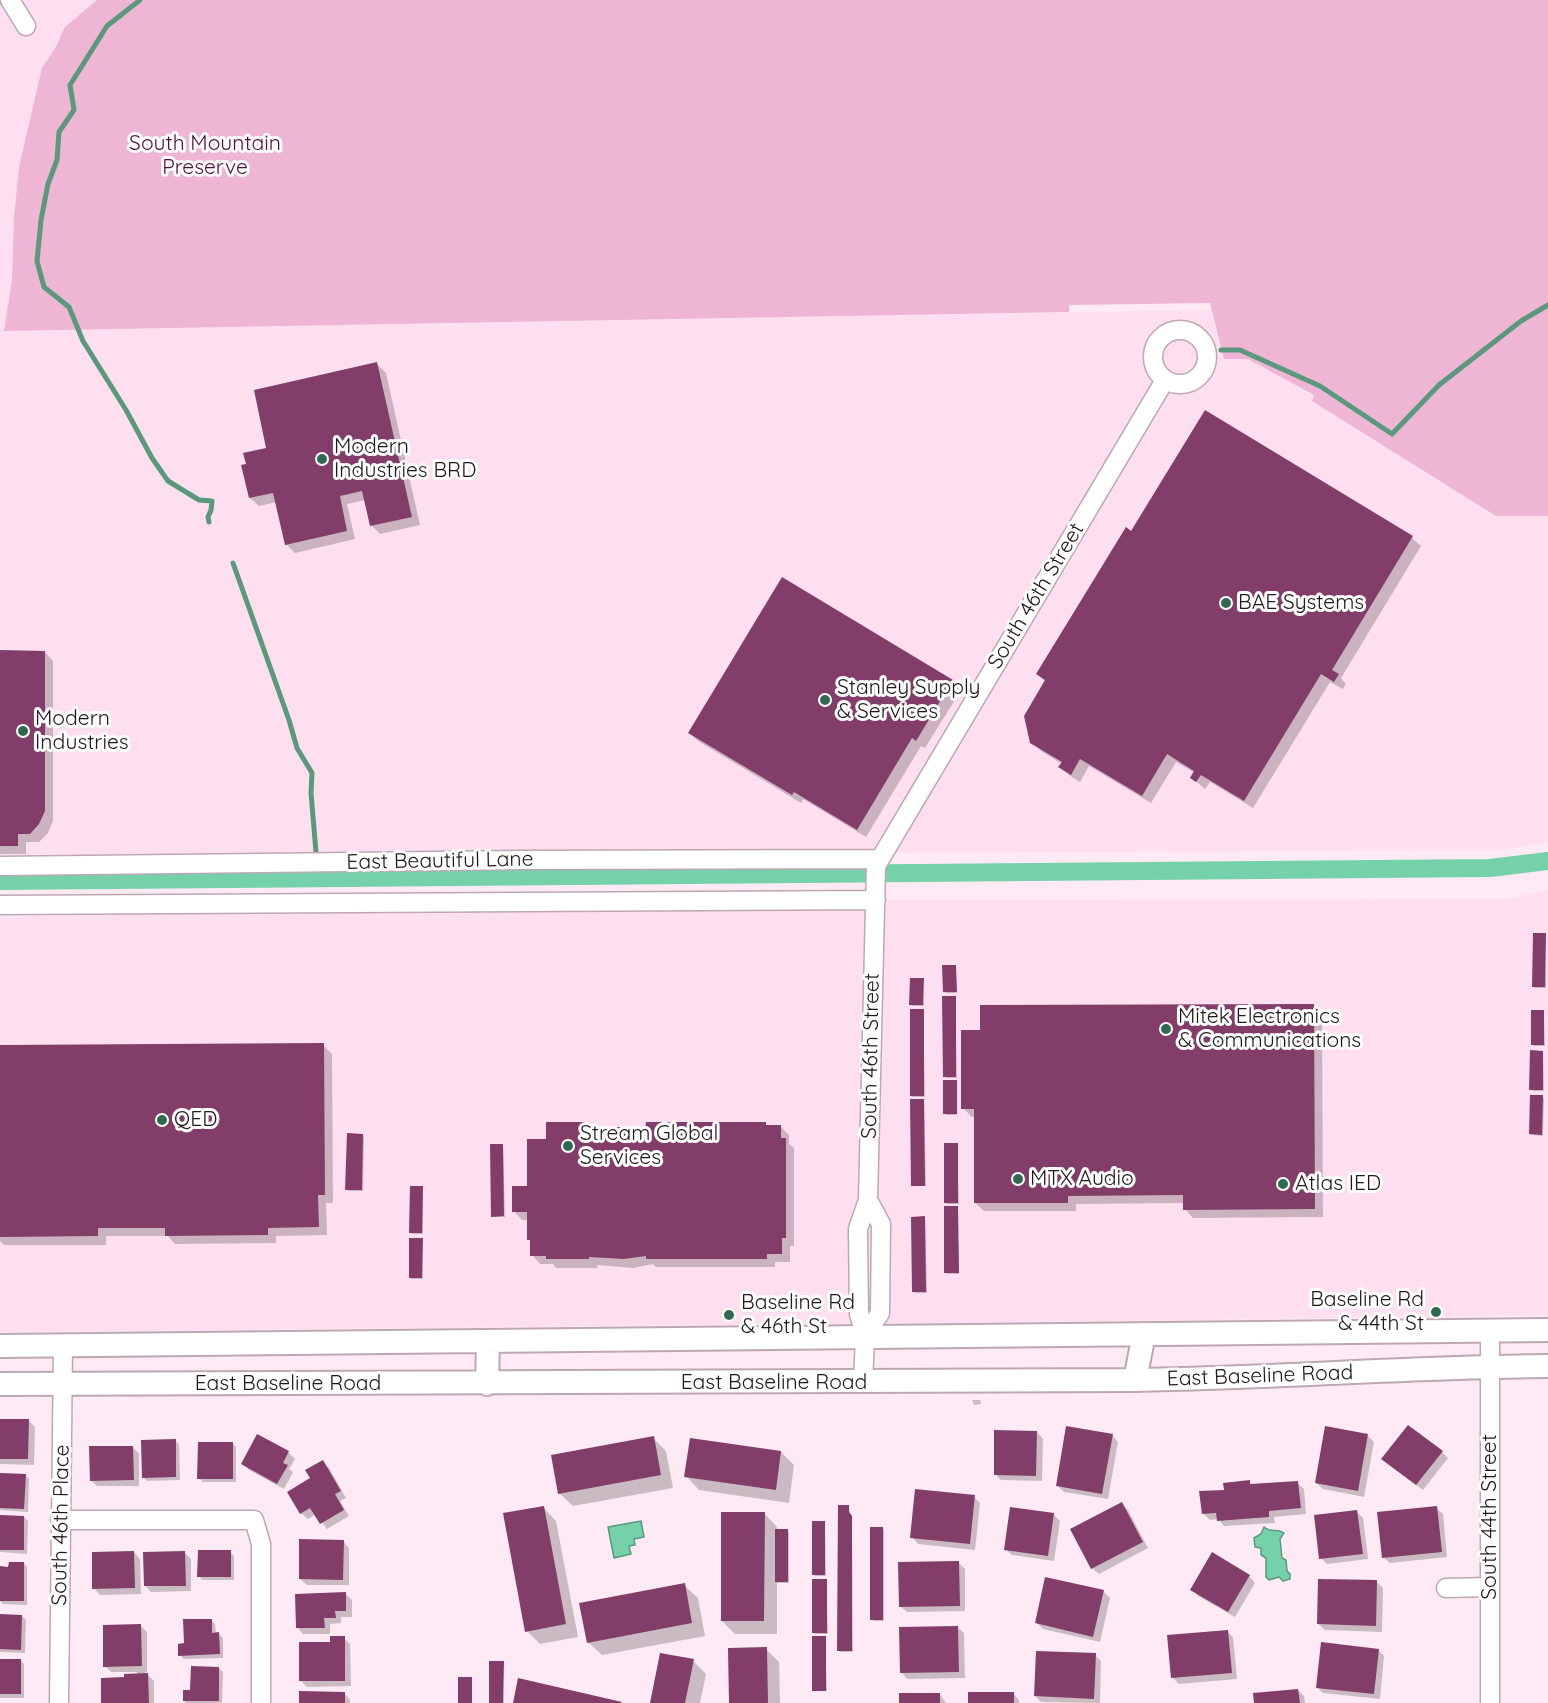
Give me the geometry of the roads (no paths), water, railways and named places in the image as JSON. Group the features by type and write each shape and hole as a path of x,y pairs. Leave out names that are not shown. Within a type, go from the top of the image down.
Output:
{"main road":[{"name":"East Baseline Road","path":"0,1346 1548,1330"},
{"path":"1135,1380 1144,1334"},
{"path":"488,1342 488,1384"},
{"name":"East Baseline Road","path":"0,1384 863,1383 1226,1379 1548,1366"}],"street":[{"path":"10,0 26,26"},
{"name":"South 46th Street","path":"863,1383 865,1336 859,1314 858,1229 868,1200 876,877 1165,380"},
{"name":"East Beautiful Lane","path":"0,866 536,860 876,877"},
{"name":"East Beautiful Lane","path":"0,905 876,877"},
{"name":"South 44th Street","path":"1490,1331 1490,1703"},
{"name":"South 46th Place","path":"59,1703 63,1346"},
{"path":"60,1520 254,1520 261,1544 261,1703"},
{"path":"1446,1587 1490,1587"}],"waterway":[{"path":"140,0 107,26 70,85 74,110 59,132 57,160 48,184 41,220 37,261 44,287 69,307 83,341 168,481 199,500 212,501 209,522"},
{"path":"1221,350 1240,350 1320,386 1392,434 1439,385 1521,321 1548,305"},
{"path":"233,563 297,748 312,773 311,793 316,852"},
{"path":"0,881 1490,868 1548,861"}],"place":[{"name":"Modern Industries BRD","path":"322,459"},
{"name":"BAE Systems","path":"1226,603"},
{"name":"Stanley Supply & Services","path":"825,700"},
{"name":"Modern Industries","path":"23,731"},
{"name":"Mitek Electronics & Communications","path":"1166,1029"},
{"name":"QED","path":"162,1120"},
{"name":"Stream Global Services","path":"568,1146"},
{"name":"MTX Audio","path":"1018,1179"},
{"name":"Atlas IED","path":"1283,1184"},
{"name":"Baseline Rd & 44th St","path":"1436,1312"},
{"name":"Baseline Rd & 46th St","path":"729,1315"}],"park label":[{"name":"South Mountain Preserve","path":"205,156"}]}
